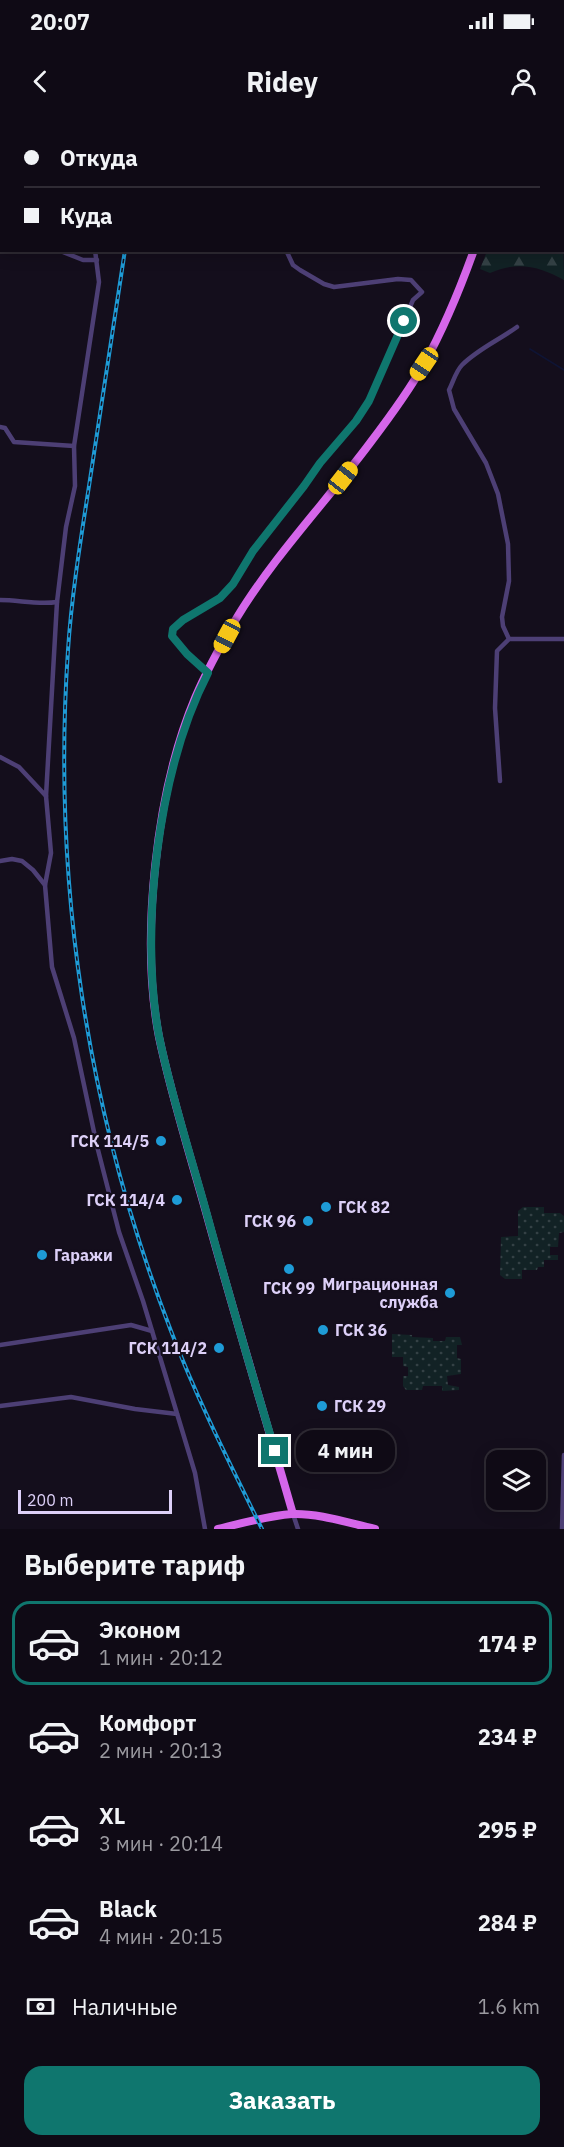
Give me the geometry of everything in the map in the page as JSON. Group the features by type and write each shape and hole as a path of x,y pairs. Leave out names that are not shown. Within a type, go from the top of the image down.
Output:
{"main road":[{"path":"293,1514 159,1036 153,990 151,945 155,869 167,790 195,697 236,618 271,568 371,441 424,364 462,284 473,252"},
{"path":"218,1529 257,1519 293,1514 331,1519 375,1529"}],"street":[{"path":"63,252 83,260 97,260"},
{"path":"95,252 99,282 74,446 75,486 66,526 57,602 50,696 46,796 51,853 45,885 52,967 74,1038 97,1146 119,1232 195,1473 205,1529"},
{"path":"208,673 177,643 172,636 173,629 199,609 220,598 233,584 253,551 320,463 356,421 369,401 413,300 422,292 411,280 398,279 334,286 324,284 293,265 287,252"},
{"path":"509,639 502,626 509,581 508,544 498,494 486,463 454,409 449,390 461,366 489,344 500,340 517,327"},
{"path":"0,426 5,428 14,442 74,446"},
{"path":"0,600 45,604 57,602"},
{"path":"500,781 495,708 497,651 509,639 564,639"},
{"path":"0,757 19,767 46,796"},
{"path":"0,861 12,859 22,861 45,885"},
{"path":"0,1345 131,1325 152,1331"},
{"path":"0,1406 71,1397 177,1414"},
{"path":"562,1529 564,1455"},
{"path":"293,1514 298,1529"}],"green space":[{"path":"487,252 564,252 564,280 537,268 509,267 490,273 480,269"},
{"path":"523,1207 544,1207 544,1213 560,1213 564,1216 564,1232 559,1233 558,1247 550,1247 550,1255 558,1255 558,1260 544,1260 544,1267 538,1267 537,1270 522,1270 522,1279 505,1279 500,1275 501,1237 518,1236 518,1211"},
{"path":"392,1334 433,1338 433,1341 445,1341 446,1337 460,1337 462,1345 457,1345 457,1358 461,1359 461,1374 447,1376 448,1385 459,1387 459,1390 442,1391 442,1386 423,1386 422,1390 406,1390 403,1386 403,1376 408,1376 408,1367 403,1366 403,1357 392,1357"}],"waterway":[{"path":"530,349 564,370"}],"railway":[{"path":"125,252 81,539 68,650 64,737 71,910 82,996 97,1081 117,1166 142,1249 171,1331 192,1381 262,1529"}],"place":[{"name":"ГСК 114/5","path":"161,1141"},
{"name":"ГСК 114/4","path":"177,1200"},
{"name":"ГСК 82","path":"326,1207"},
{"name":"ГСК 96","path":"308,1221"},
{"name":"Гаражи","path":"42,1255"},
{"name":"ГСК 99","path":"289,1269"},
{"name":"Миграционная служба","path":"450,1293"},
{"name":"ГСК 36","path":"323,1330"},
{"name":"ГСК 114/2","path":"219,1348"},
{"name":"ГСК 29","path":"322,1406"}],"route":[{"path":"275,1451 178,1111 159,1036 153,990 151,945 155,869 167,790 195,697 208,673 187,654 172,636 173,629 183,620 220,598 233,584 253,551 320,463 356,421 369,401 404,321"}]}
